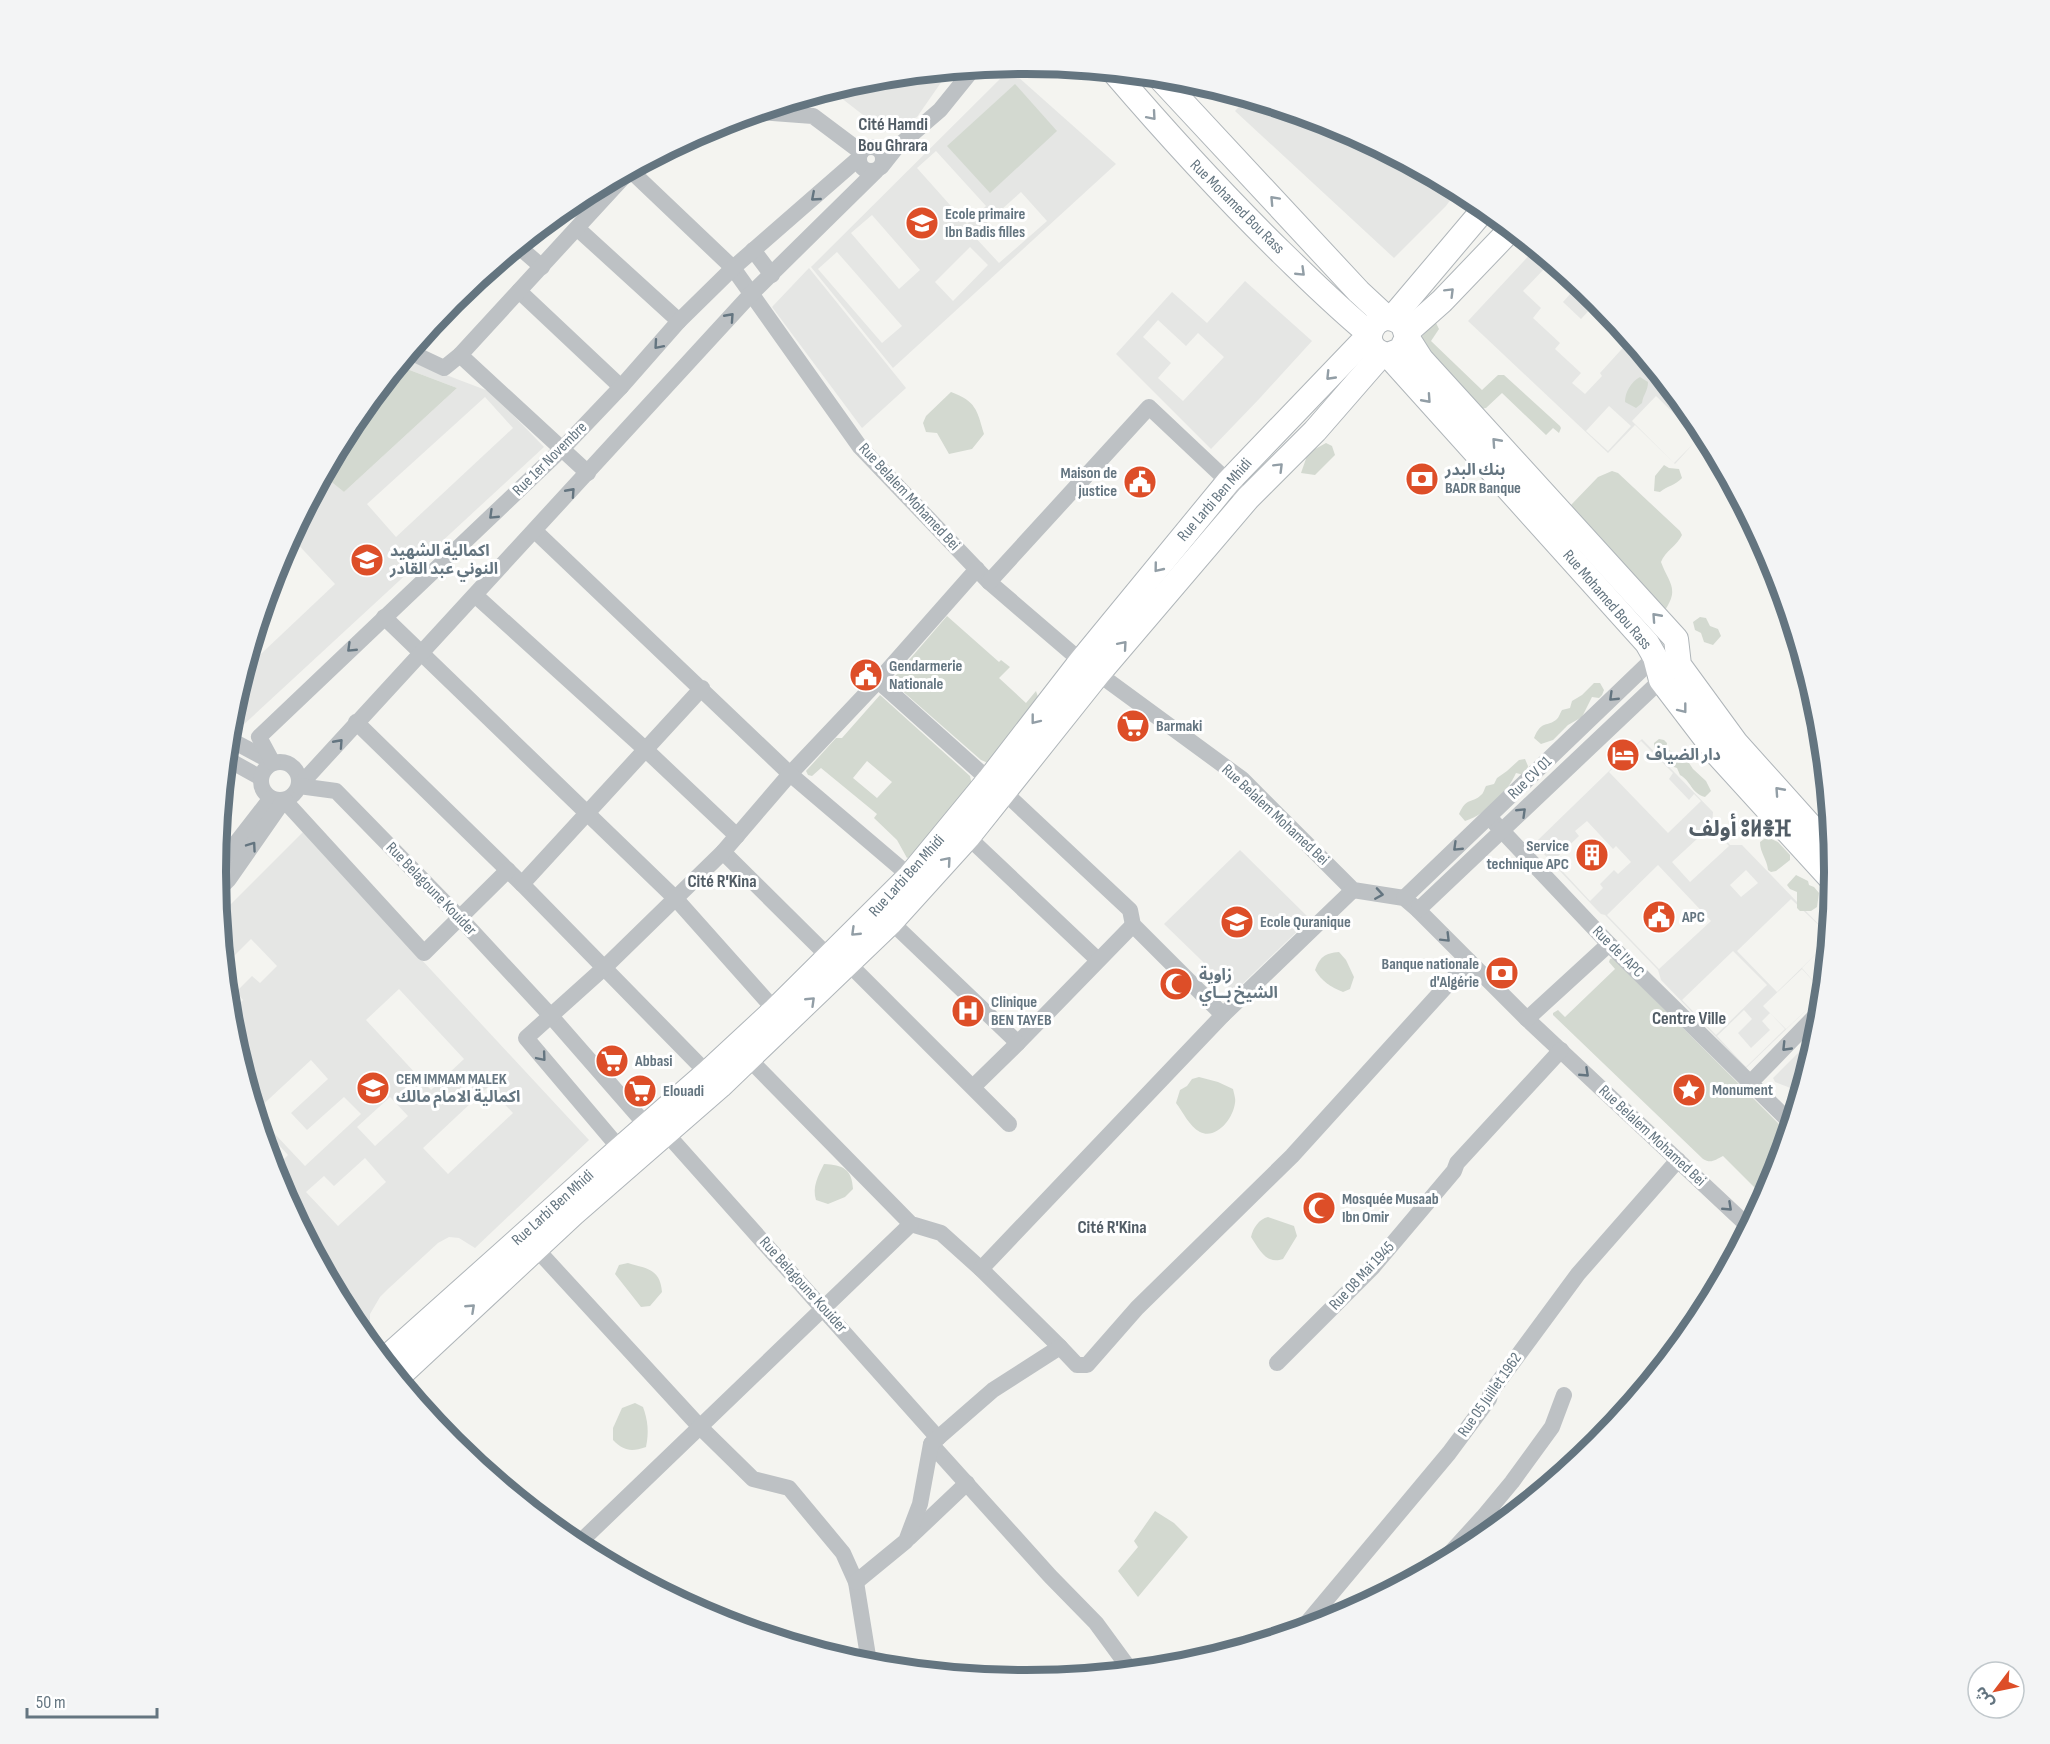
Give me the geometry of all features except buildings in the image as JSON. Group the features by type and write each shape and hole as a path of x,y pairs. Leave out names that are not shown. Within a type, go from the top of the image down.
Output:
{"street":[{"path":"226,868 277,799 291,798 299,786 357,722 752,293 879,169 896,148 940,110 968,75"},
{"name":"Rue Mohamed Bou Rass","path":"1120,79 1230,202 1340,309 1390,336 1421,359 1676,639 1679,665 1736,743 1823,840"},
{"name":"Rue Mohamed Bou Rass","path":"1168,87 1359,292 1390,336 1647,643 1655,657 1661,680 1719,756 1824,871"},
{"path":"800,106 864,152 896,148"},
{"path":"777,113 813,116"},
{"path":"864,152 860,164 864,170 870,172 879,169"},
{"name":"Rue 1er Novembre","path":"273,763 259,736 562,449 679,321 733,268 864,152"},
{"name":"Rue Belalem Mohamed Bei","path":"635,175 733,268 860,447 989,582 1089,668 1242,779 1353,890"},
{"path":"1230,202 1254,180"},
{"path":"417,355 444,368 460,355 615,187"},
{"name":"Rue Larbi Ben Mhidi","path":"1089,668 1248,498 1315,431 1390,336 1479,216"},
{"path":"578,229 679,321"},
{"name":"Rue Larbi Ben Mhidi","path":"390,1356 439,1324 626,1156 658,1133 884,916 917,882 997,786 1089,668 1228,482 1390,336 1442,301 1505,235"},
{"path":"753,250 772,275"},
{"path":"524,251 542,267"},
{"path":"519,291 621,387"},
{"path":"460,355 588,473"},
{"path":"989,582 1149,407 1248,498"},
{"path":"535,531 790,774 917,882"},
{"path":"626,1156 526,1038 605,968 723,852 873,676 976,569"},
{"path":"475,594 737,836"},
{"path":"384,617 676,899 781,1017"},
{"path":"1655,657 1676,639"},
{"name":"Rue CV 01","path":"1404,898 1655,657"},
{"path":"1661,680 1679,665"},
{"path":"873,676 997,786 1130,910 1133,925 1223,1015"},
{"name":"Rue CV 01","path":"1418,910 1661,680"},
{"path":"522,884 702,688"},
{"path":"357,722 522,884 714,1080"},
{"path":"237,743 273,763 285,762 296,768 300,780 299,786"},
{"path":"234,763 261,778"},
{"path":"273,763 263,772 261,778 263,790 277,799 424,953 508,870"},
{"name":"Rue Belagoune Kouider","path":"299,786 336,791 460,918 658,1133 824,1308 967,1483 1050,1576 1096,1623 1126,1664"},
{"name":"Rue Larbi Ben Mhidi","path":"917,882 968,837 997,786"},
{"name":"Rue de l'APC","path":"1489,817 1609,944 1785,1117"},
{"path":"968,837 1098,960"},
{"path":"723,852 974,1087 1009,1124"},
{"path":"981,1269 1223,1015 1353,890 1404,898"},
{"name":"Rue Belalem Mohamed Bei","path":"1404,898 1527,1019 1743,1221"},
{"path":"884,916 1018,1043"},
{"path":"974,1087 1133,925"},
{"path":"1527,1019 1609,944"},
{"path":"749,1059 911,1224 940,1233 981,1269 1077,1365 1087,1365 1137,1308 1292,1156 1469,961"},
{"name":"Rue Larbi Ben Mhidi","path":"714,1080 749,1059 781,1017"},
{"path":"1751,1082 1809,1022"},
{"name":"Rue 08 Mai 1945","path":"1277,1363 1373,1267 1454,1171 1457,1163 1561,1050"},
{"name":"Rue 05 Juillet 1962","path":"1312,1617 1449,1453 1578,1274 1678,1160"},
{"path":"584,1538 911,1224"},
{"path":"530,1242 700,1427 753,1479 789,1488 843,1553 856,1582 868,1655"},
{"name":"Rue Larbi Ben Mhidi","path":"403,1371 439,1324"},
{"path":"906,1541 920,1504 935,1441 993,1390 1060,1347"},
{"path":"1461,1541 1483,1517 1552,1427 1564,1395"},
{"path":"856,1582 906,1541 967,1483"}],"shaded area":[{"name":"Ecole primaire Ibn Badis filles","path":"1003,76 1017,76 1116,164 893,368 811,267","holes":["936,151 986,206 967,224 917,168","1021,192 1047,221 999,263 973,235","872,215 920,270 899,289 851,233","970,247 988,265 953,301 935,282","837,252 902,326 882,343 818,269"]},
{"path":"944,78 917,117 885,132 839,96 869,89"},
{"path":"1015,84 1057,131 990,193 947,146"},
{"path":"1242,104 1331,134 1424,180 1451,199 1394,258 1235,111"},
{"path":"1530,255 1591,308 1581,319 1563,302 1571,293 1545,268 1523,291 1541,308 1533,318 1560,343 1555,349 1581,373 1572,383 1585,394 1625,346 1689,429 1656,396 1632,421 1674,463 1694,443 1675,464 1635,425 1608,453 1468,321","holes":["1609,406 1631,426 1608,451 1586,431"]},
{"path":"809,268 906,388 862,428 772,307"},
{"path":"1245,281 1312,341 1211,449 1116,354 1172,292 1207,323","holes":["1158,320 1186,346 1198,333 1224,357 1183,401 1158,378 1171,363 1143,337"]},
{"path":"1436,323 1439,329 1431,341 1482,390 1498,375 1504,375 1560,426 1559,433 1553,428 1546,435 1502,393 1486,408 1481,409 1418,341"},
{"name":"اكمالية الشهيد النوني عبد القادر","path":"412,362 491,392 544,447 240,728 256,659 335,584 297,544 329,480 344,492 457,388 406,369","holes":["485,397 513,428 396,537 367,504"]},
{"path":"406,369 457,388 344,492 329,480 361,428"},
{"path":"1640,377 1648,382 1648,385 1642,403 1636,408 1625,402 1625,398 1631,384"},
{"path":"951,392 971,403 984,434 972,449 949,454 937,433 926,432 923,423 926,416"},
{"path":"1326,443 1332,446 1335,455 1315,475 1301,473 1308,453"},
{"path":"1664,465 1679,469 1682,478 1660,492 1654,491 1655,476"},
{"path":"1612,471 1618,473 1682,535 1661,562 1672,590 1672,596 1665,610 1571,509 1571,505 1598,477"},
{"path":"947,616 999,662 1001,660 1010,667 999,678 1026,703 1036,691 1039,700 988,763 981,760 891,681"},
{"path":"1700,617 1706,618 1710,626 1718,629 1721,636 1713,645 1704,642 1701,633 1695,630 1693,622"},
{"path":"1594,683 1600,683 1604,690 1599,698 1592,697 1582,717 1568,725 1553,740 1541,744 1534,738 1542,726 1557,719 1562,710 1570,708 1572,701"},
{"path":"880,695 970,776 972,785 916,854 907,858 897,840 874,818 877,814 821,768 812,776 808,775 806,771 836,738 842,738","holes":["867,761 892,782 877,798 853,778"]},
{"path":"1642,739 1713,812 1712,825 1730,845 1742,845 1822,927 1791,899 1737,951 1777,992 1819,950 1802,968 1816,984 1802,969 1763,1006 1770,1013 1786,1029 1812,1005 1746,1068 1661,980 1658,970 1605,915 1596,909 1539,849 1538,840","holes":["1641,741 1673,773 1669,779 1689,800 1694,794 1701,801 1668,833 1609,772","1587,821 1613,849 1616,846 1631,862 1618,874 1614,870 1600,884 1603,888 1590,901 1553,861 1579,836 1575,831","1711,826 1729,846 1690,882 1672,862","1658,865 1711,921 1659,969 1607,915","1746,870 1758,883 1741,897 1730,885","1733,951 1767,985 1716,1035 1682,1000","1744,1010 1752,1019 1738,1033 1751,1048 1770,1030 1762,1021 1770,1013 1785,1029 1746,1067 1717,1036"]},
{"path":"1659,739 1667,743 1666,749 1685,757 1693,769 1706,781 1711,791 1705,797 1697,793 1680,775 1677,768 1671,766 1654,747 1654,743"},
{"path":"1525,759 1528,766 1527,772 1524,775 1516,773 1495,802 1481,813 1465,821 1459,814 1467,802 1478,798 1486,786 1494,784 1497,778 1519,760"},
{"name":"CEM IMMAM MALEK اكمالية الامام مالك","path":"303,832 589,1140 475,1248 459,1238 449,1237 438,1243 380,1297 370,1314 370,1327 372,1332 333,1271 309,1225 281,1162 288,1155 276,1142 274,1143 268,1127 305,1166 361,1114 344,1097 307,1130 291,1113 328,1079 311,1060 262,1105 242,1028 238,1005 243,1000 236,992 252,976 260,983 277,966 251,939 233,957 227,908","holes":["399,989 464,1059 431,1090 366,1020","488,1087 513,1113 448,1174 423,1148","390,1097 408,1116 375,1146 357,1127","365,1158 386,1182 338,1226 306,1192 324,1176 334,1186"]},
{"path":"1767,837 1778,842 1790,855 1790,860 1776,871 1771,872 1768,870 1760,846 1760,842"},
{"name":"Ecole Quranique","path":"1240,850 1310,919 1234,992 1164,924"},
{"path":"1796,875 1808,881 1809,885 1819,893 1817,907 1811,911 1800,911 1797,908 1797,892 1787,885"},
{"path":"1339,952 1346,960 1354,977 1350,989 1343,992 1327,983 1315,970 1324,956"},
{"path":"1613,958 1782,1127 1757,1190 1723,1156 1711,1161 1703,1159 1553,1015 1558,1010 1565,1017 1615,969 1609,962"},
{"path":"1803,1048 1793,1090 1775,1082 1773,1078"},
{"path":"1199,1077 1233,1089 1234,1109 1223,1127 1212,1133 1206,1134 1196,1129 1189,1123 1176,1103 1180,1090 1192,1079"},
{"path":"824,1164 845,1169 851,1177 853,1189 845,1197 828,1204 816,1200 815,1195 816,1182"},
{"path":"1268,1217 1294,1226 1297,1236 1283,1259 1268,1258 1260,1251 1251,1237 1257,1224"},
{"path":"628,1263 652,1271 659,1279 662,1292 650,1306 641,1307 615,1274 619,1265"},
{"path":"635,1403 643,1407 645,1412 648,1427 647,1442 646,1447 628,1450 613,1440 613,1428 622,1408"},
{"path":"1155,1511 1174,1523 1188,1537 1138,1597 1118,1571 1138,1547 1134,1541"}],"place":[{"name":"Ecole primaire Ibn Badis filles","path":"922,223"},
{"name":"بنك البدر BADR Banque","path":"1422,479"},
{"name":"Maison de justice","path":"1140,482"},
{"name":"اكمالية الشهيد النوني عبد القادر","path":"367,560"},
{"name":"Gendarmerie Nationale","path":"866,675"},
{"name":"Barmaki","path":"1133,726"},
{"name":"دار الضياف","path":"1623,755"},
{"name":"Service technique APC","path":"1592,855"},
{"name":"APC","path":"1659,917"},
{"name":"Ecole Quranique","path":"1237,922"},
{"name":"Banque nationale d'Algérie","path":"1502,973"},
{"name":"زاوية الشيخ بــاي","path":"1176,984"},
{"name":"Clinique BEN TAYEB","path":"968,1011"},
{"name":"Abbasi","path":"612,1061"},
{"name":"CEM IMMAM MALEK اكمالية الامام مالك","path":"373,1088"},
{"name":"Monument","path":"1689,1090"},
{"name":"Elouadi","path":"640,1091"},
{"name":"Mosquée Musaab Ibn Omir","path":"1319,1208"}],"district":[{"name":"Cité Hamdi Bou Ghrara","path":"893,134"},
{"name":"أولف ⵓⵍⴻⴼ","path":"1740,829"},
{"name":"Cité R'Kina","path":"722,881"},
{"name":"Centre Ville","path":"1689,1018"},
{"name":"Cité R'Kina","path":"1112,1227"}]}
